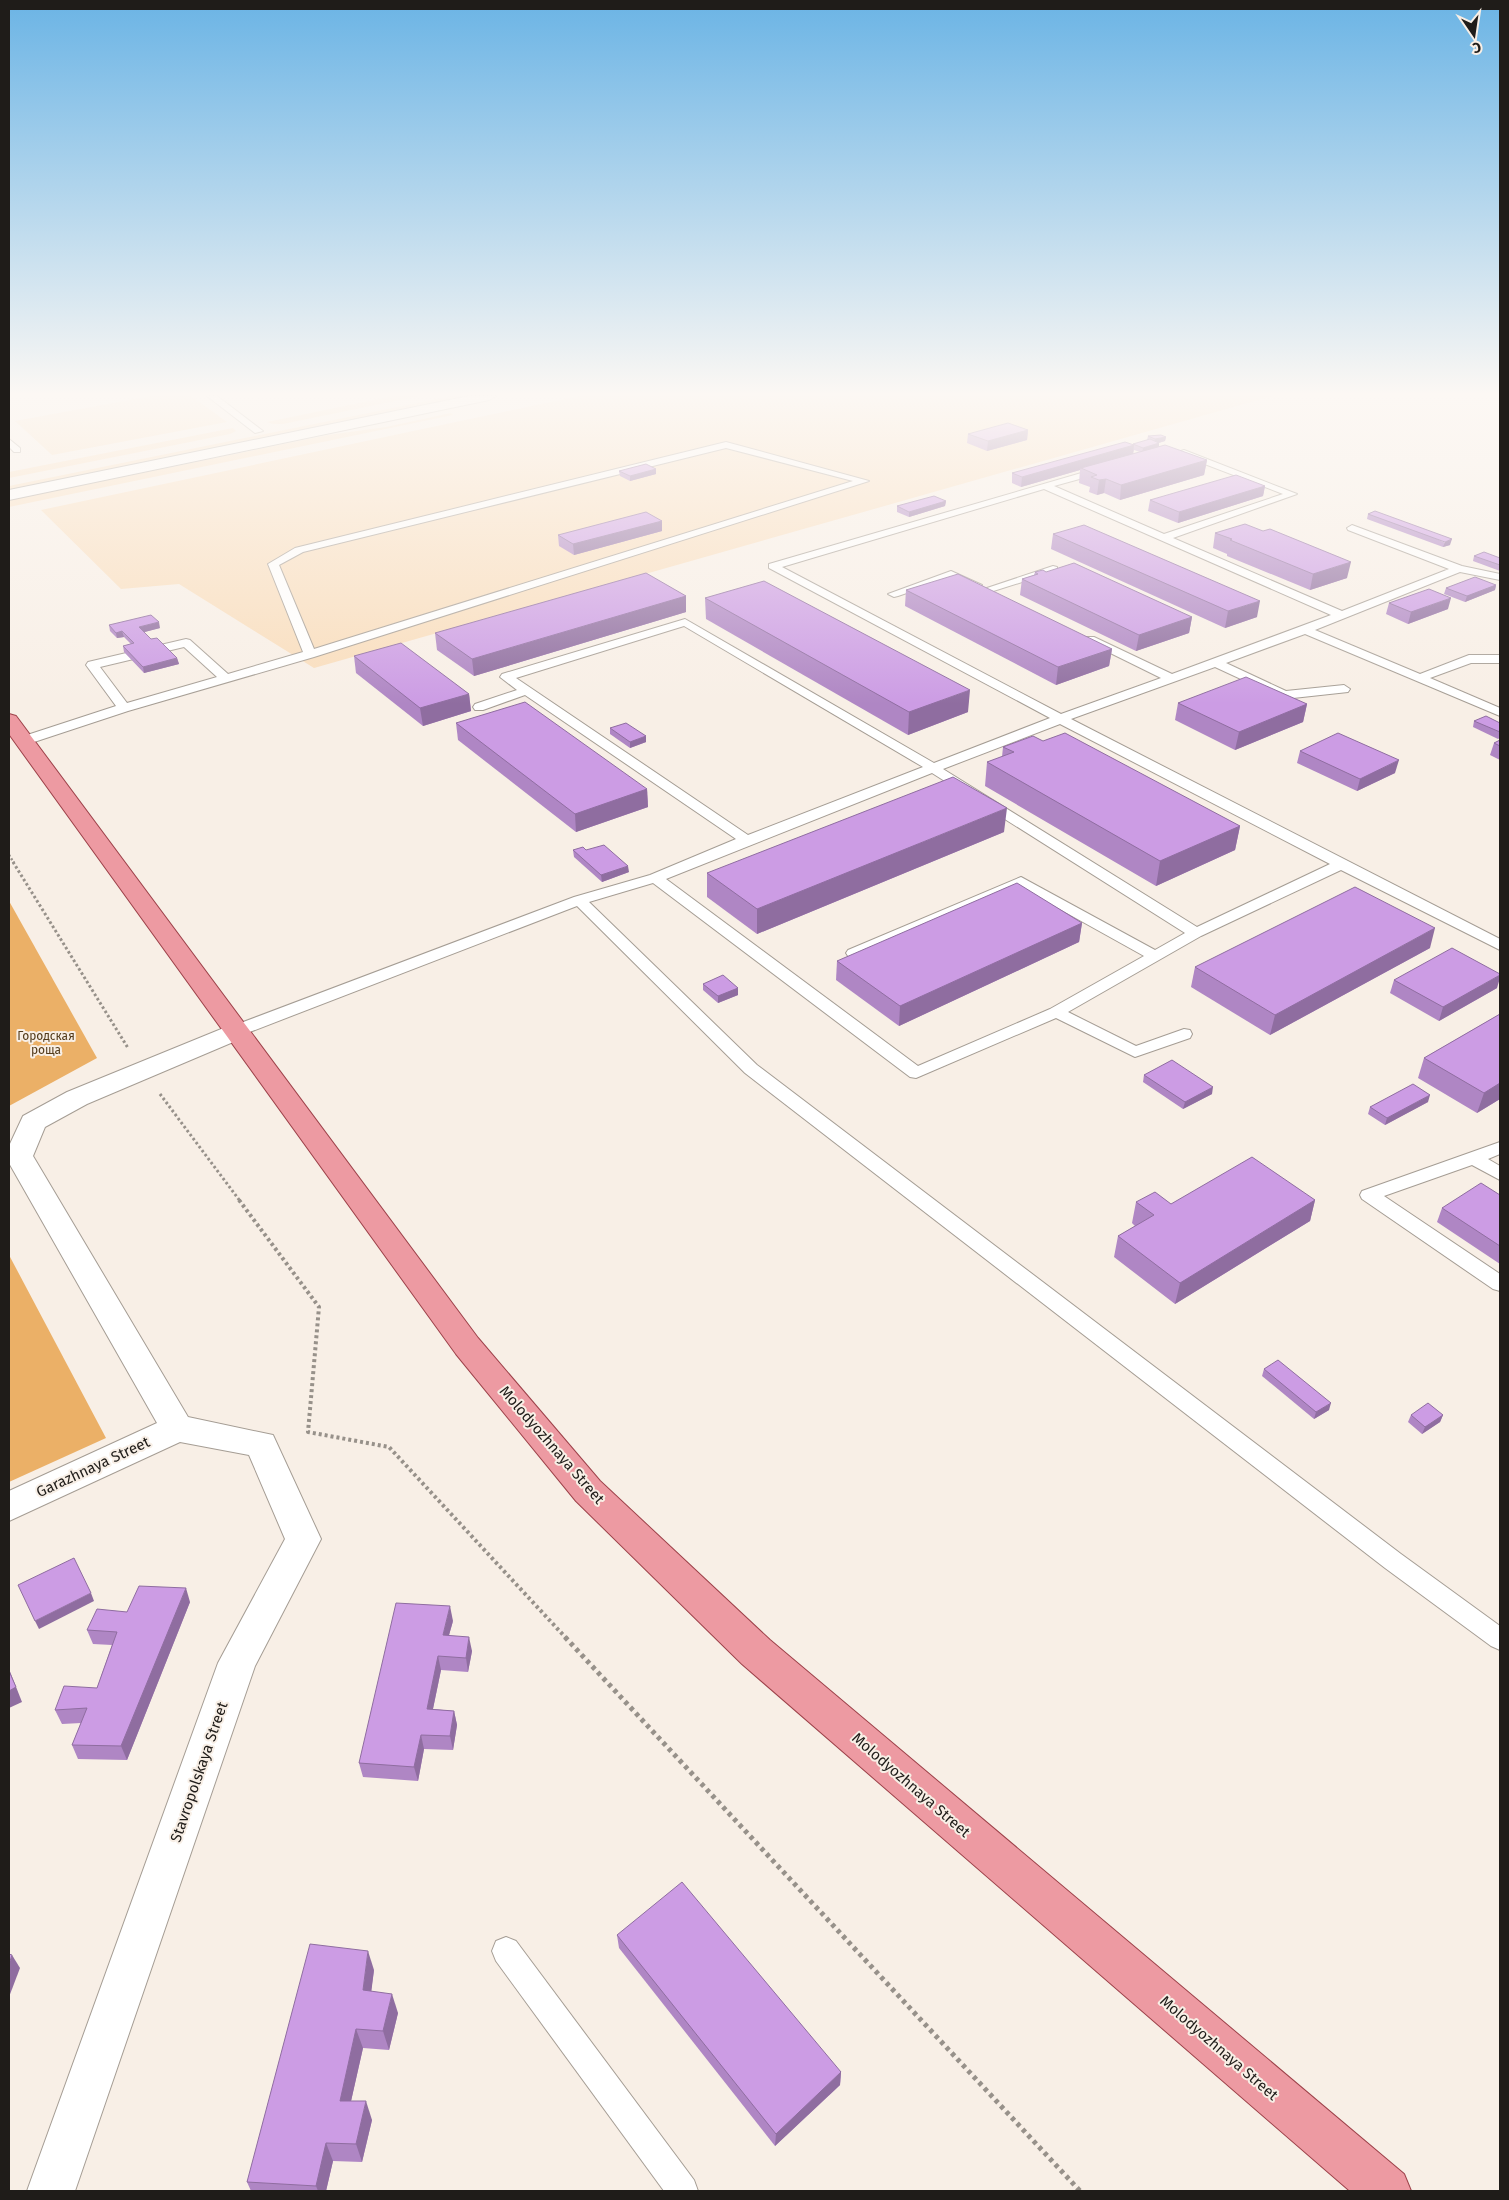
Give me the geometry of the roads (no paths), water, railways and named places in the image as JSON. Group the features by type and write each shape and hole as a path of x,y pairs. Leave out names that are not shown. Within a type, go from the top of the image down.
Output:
{"main road":[{"name":"Molodyozhnaya Street","path":"9,720 467,1346 588,1491 756,1652 1387,2191"}],"street":[{"path":"177,1428 19,1156 33,1122 77,1098 236,1031"},
{"name":"Garazhnaya Street","path":"9,1507 177,1428"},
{"name":"Stavropolskaya Street","path":"51,2191 237,1663 303,1539 261,1444 177,1428"}],"lane":[{"path":"310,654 274,564 299,550 508,499"},
{"path":"23,741 124,708 310,654 807,499"},
{"path":"1002,499 773,566 1340,865 1500,945"},
{"path":"1074,499 1340,615"},
{"path":"1163,538 1278,499"},
{"path":"1352,528 1459,569 1500,577"},
{"path":"988,590 1053,569"},
{"path":"236,1031 579,900 655,878 747,840 1060,719 1305,630 1459,569"},
{"path":"894,594 952,574 1005,598"},
{"path":"747,840 506,678 685,622 933,768 1196,933"},
{"path":"1305,630 1500,712"},
{"path":"1075,632 1171,678"},
{"path":"124,708 92,665 186,643 225,678"},
{"path":"1425,676 1469,659 1500,660"},
{"path":"1214,662 1284,695 1344,689"},
{"path":"479,707 526,691"},
{"path":"655,878 916,1073 1056,1012 1196,933 1340,865"},
{"path":"854,953 1021,880 1155,956"},
{"path":"579,900 751,1069 1385,1555 1500,1639"},
{"path":"1056,1012 1135,1052 1184,1034"},
{"path":"1500,1148 1369,1195 1500,1284"},
{"path":"1474,1158 1500,1174"},
{"path":"506,1951 682,2191"}],"park label":[{"name":"Городская роща","path":"46,1043"}]}
